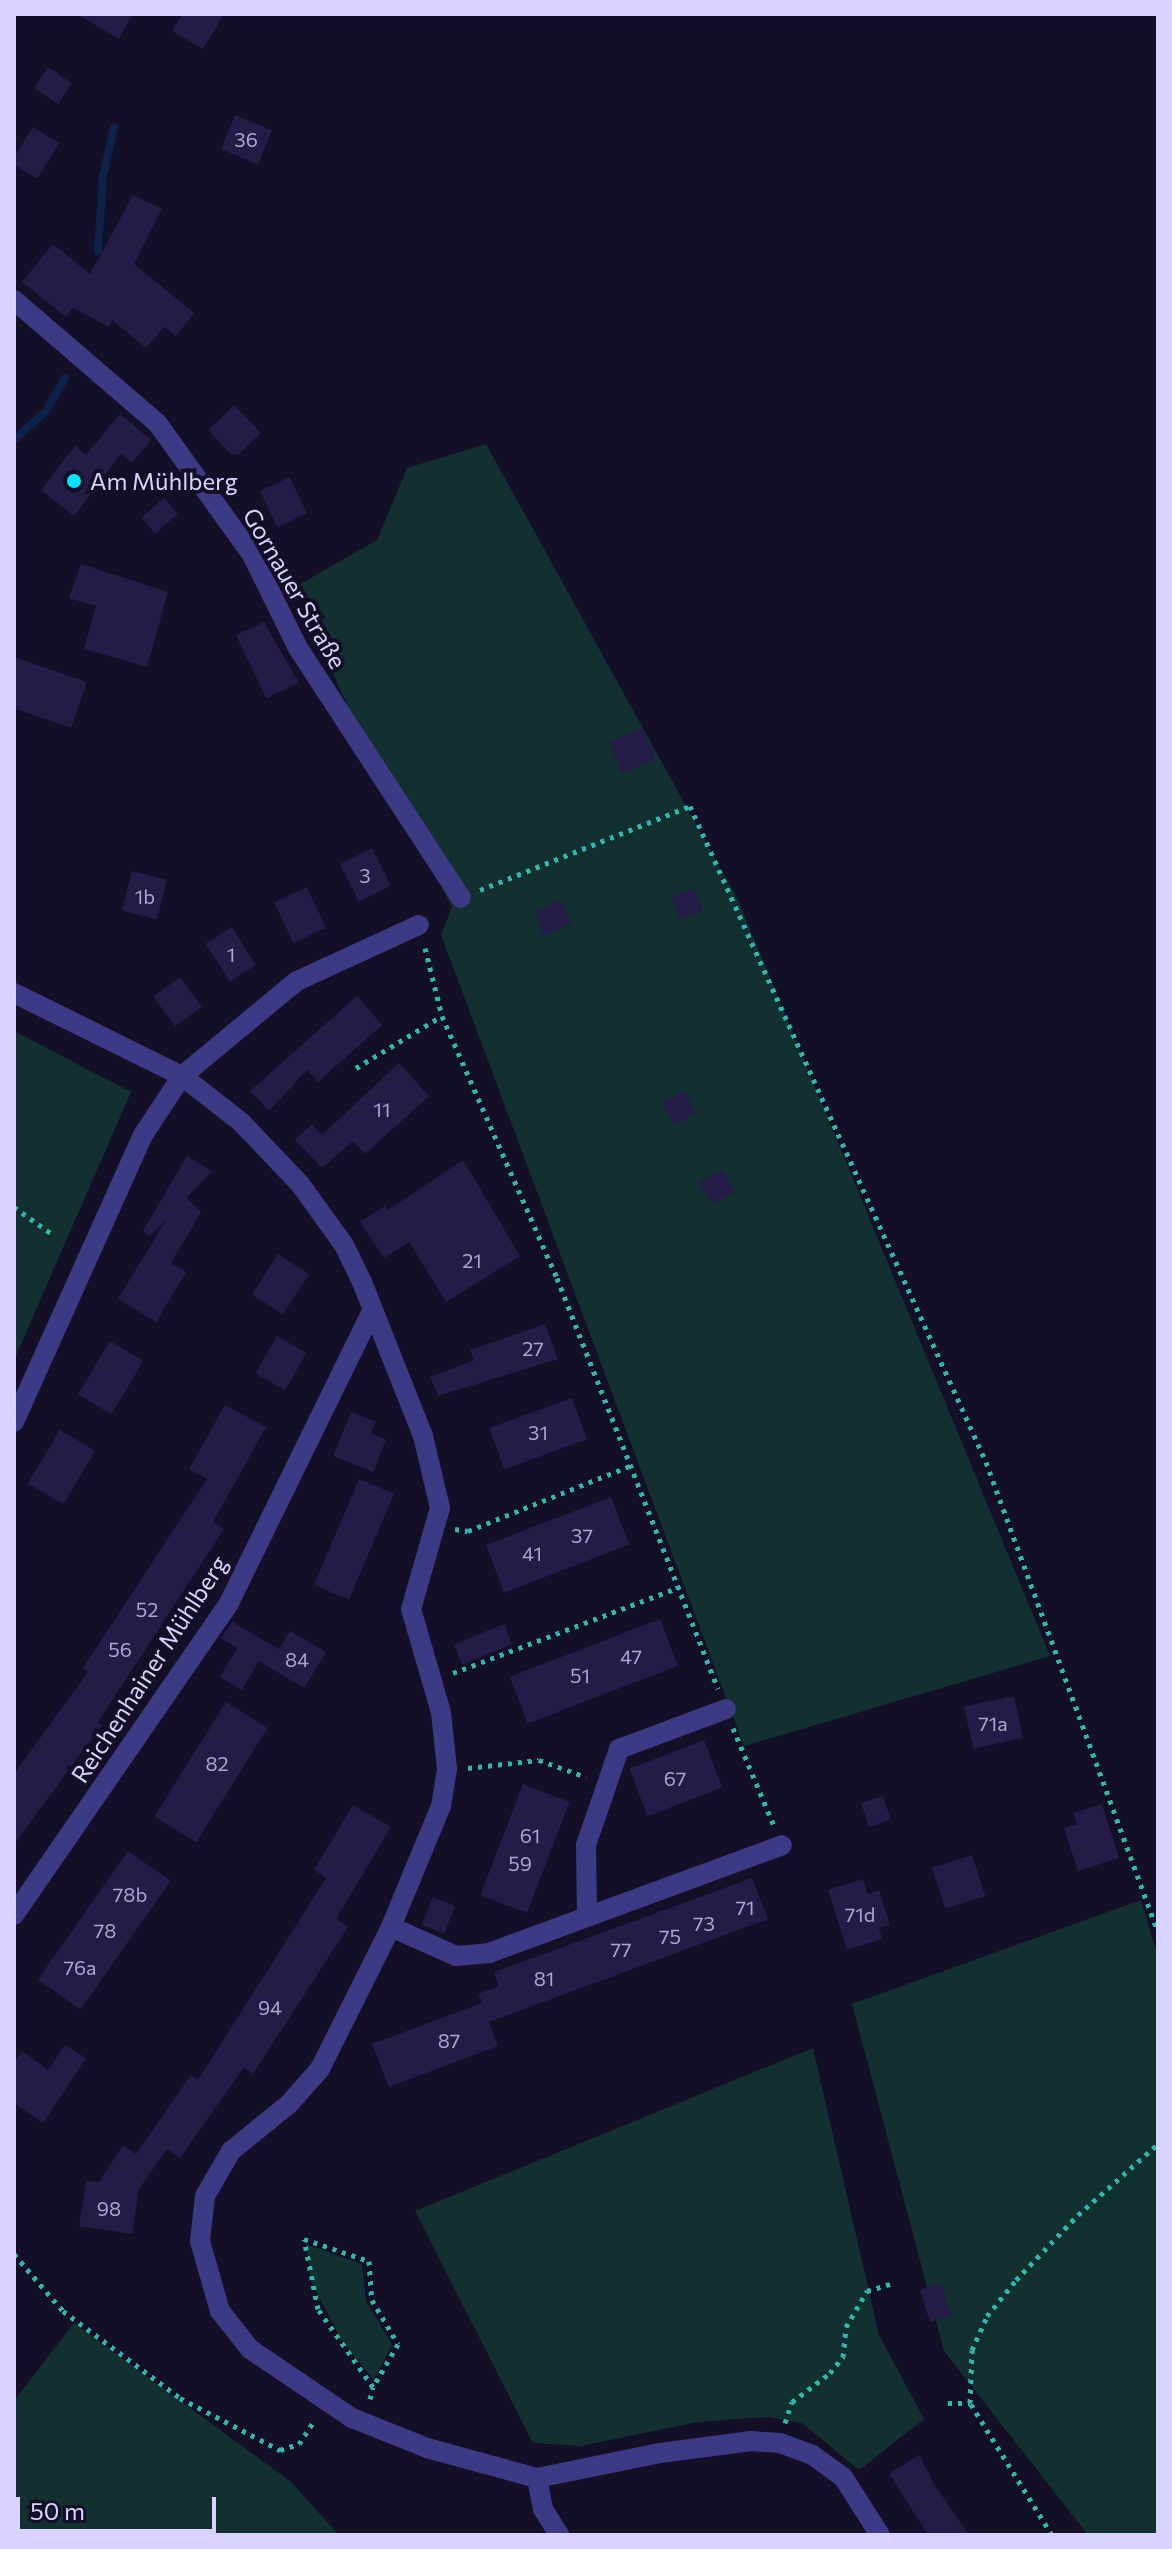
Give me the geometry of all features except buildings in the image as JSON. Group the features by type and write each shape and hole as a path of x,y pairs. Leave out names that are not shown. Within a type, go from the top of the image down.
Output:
{"street":[{"name":"Gornauer Straße","path":"14,300 158,424 252,555 298,648 461,898"},
{"path":"14,1422 143,1135 182,1076 297,981 419,925"},
{"path":"14,993 182,1076 241,1122 300,1184 344,1245 423,1436 440,1508 438,1527 411,1609 441,1712 447,1769 441,1806 391,1927 320,2069 289,2104 231,2151 205,2196 200,2219 205,2266 220,2311 250,2349 326,2402 427,2448 537,2478 660,2453 751,2441 780,2443 811,2454 843,2477 880,2535"},
{"name":"Reichenhainer Mühlberg","path":"14,1915 229,1603 372,1311"},
{"path":"587,1915 586,1845 619,1749 726,1709"},
{"path":"391,1927 456,1956 489,1953 782,1845"},
{"path":"537,2478 543,2509 559,2535"}],"path":[{"path":"461,898 690,806 986,1462 1158,1931"},
{"path":"419,925 442,1016 557,1278 782,1845"},
{"path":"356,1068 442,1016"},
{"path":"14,1207 52,1234"},
{"path":"438,1527 468,1531 630,1466"},
{"path":"430,1681 679,1587"},
{"path":"447,1769 539,1760 606,1784"},
{"path":"1052,2535 970,2403 972,2350 987,2316 1078,2215 1158,2144"},
{"path":"370,2399 373,2387 398,2344 372,2300 369,2261 304,2239 318,2309 373,2387"},
{"path":"14,2254 63,2311 168,2389 280,2450 299,2444 326,2402"},
{"path":"780,2443 792,2402 830,2373 843,2357 851,2314 867,2291 894,2283"},
{"path":"948,2403 970,2403"}],"green space":[{"path":"486,444 738,900 1050,1656 744,1746 441,935 452,907 342,694 295,587 377,540 407,468"},
{"path":"14,1031 131,1092 14,1360"},
{"path":"1141,1900 1158,1957 1158,2535 1088,2535 944,2351 852,2004"},
{"path":"813,2048 879,2335 924,2419 859,2470 802,2423 769,2417 698,2422 580,2446 533,2443 415,2211"},
{"path":"306,2244 362,2264 366,2301 392,2345 374,2380 343,2343 311,2281"},
{"path":"74,2323 290,2481 339,2535 14,2535 14,2401"}],"waterway":[{"path":"98,251 103,177 114,127"},
{"path":"14,440 46,411 65,378"}],"place":[{"name":"Am Mühlberg","path":"74,481"}]}
